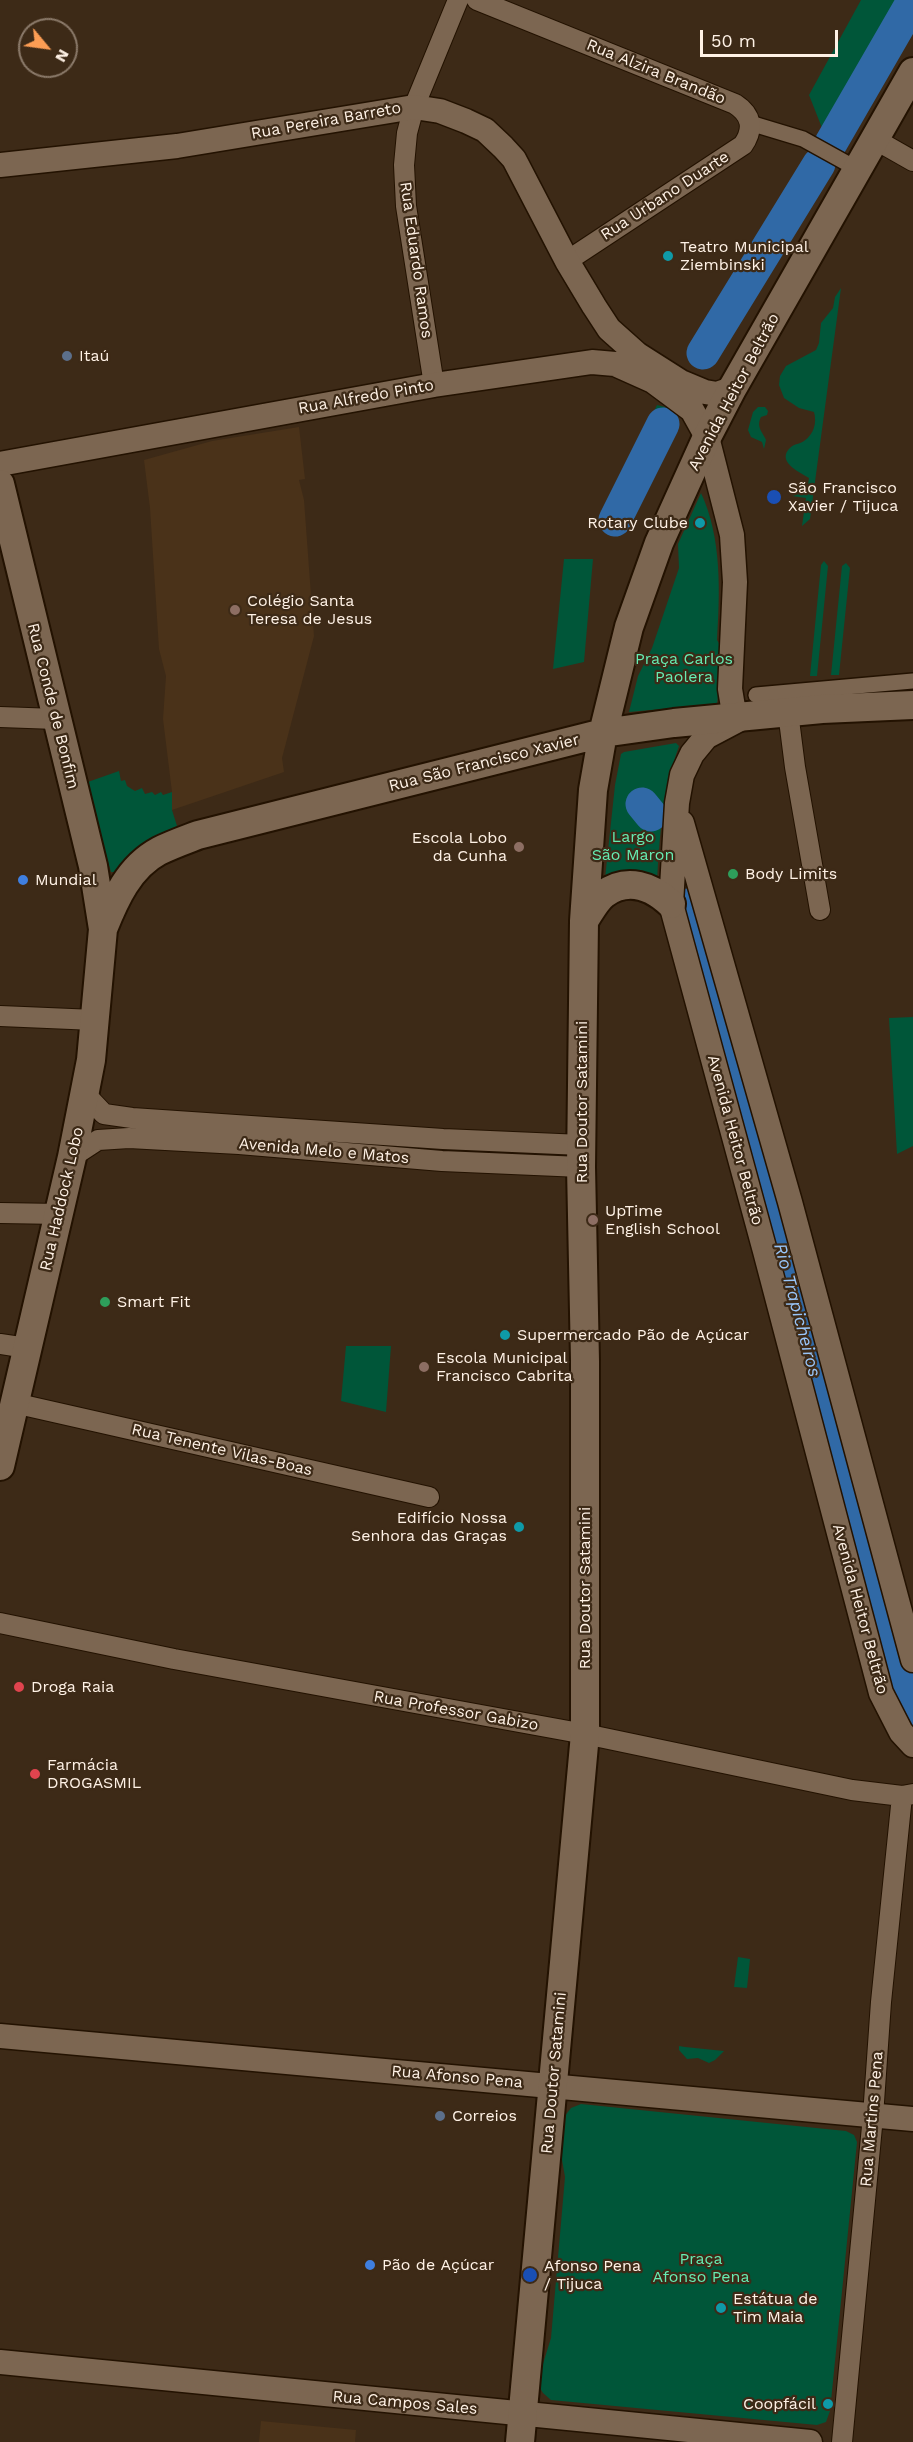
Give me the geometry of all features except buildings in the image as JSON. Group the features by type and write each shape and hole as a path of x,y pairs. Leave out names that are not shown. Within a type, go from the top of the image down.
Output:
{"main road":[{"name":"Avenida Heitor Beltrão","path":"603,733 629,627 659,543 706,437 913,72"},
{"name":"Rua Conde de Bonfim","path":"0,484 93,866 103,929"},
{"name":"Rua São Francisco Xavier","path":"103,929 117,895 132,874 158,852 198,835 603,733 674,723 749,706 788,712 913,705"},
{"name":"Rua Doutor Satamini","path":"521,2428 585,1734 585,1361 581,1156 584,921 593,790 603,733"},
{"path":"584,921 602,895 616,887 644,886 657,892 671,904"},
{"name":"Rua Haddock Lobo","path":"0,1466 14,1403 13,1346 60,1214 85,1094 95,1020 103,929"}],"street":[{"name":"Rua Eduardo Ramos","path":"435,385 406,206 404,165 406,133 414,107 458,0"},
{"name":"Rua Alzira Brandão","path":"477,0 735,104 747,114 750,123"},
{"name":"Rua Pereira Barreto","path":"0,165 177,146 414,107 440,111 485,130 514,159 567,261 609,329 636,354 681,382 705,392 717,394 732,389"},
{"path":"750,123 803,139 859,170"},
{"name":"Rua Urbano Duarte","path":"567,261 744,146 750,132 750,123"},
{"path":"876,140 913,160"},
{"path":"592,362 602,353 609,329"},
{"name":"Rua Alfredo Pinto","path":"0,464 435,385 592,362 615,364 654,381 692,410 706,437 732,536 735,582 730,689 733,707 749,706"},
{"path":"749,706 913,681"},
{"name":"Avenida Heitor Beltrão","path":"749,706 706,737 692,753 682,775 677,803 671,904 881,1693 901,1732 913,1745"},
{"path":"788,712 795,767 820,910"},
{"path":"0,717 56,718"},
{"name":"Avenida Heitor Beltrão","path":"677,803 790,1202 902,1628 913,1660"},
{"path":"0,1016 95,1020"},
{"name":"Avenida Melo e Matos","path":"85,1094 104,1114 132,1118 432,1139 581,1156"},
{"name":"Avenida Melo e Matos","path":"72,1157 98,1140 129,1138 239,1144 442,1161 581,1156"},
{"path":"0,1213 60,1214"},
{"name":"Rua Tenente Vilas-Boas","path":"14,1403 429,1497"},
{"name":"Rua Professor Gabizo","path":"0,1623 174,1659 585,1734 852,1790 908,1795"},
{"name":"Rua Martins Pena","path":"842,2442 873,2116 880,2002 908,1795"},
{"name":"Rua Afonso Pena","path":"0,2036 913,2119"},
{"name":"Rua Campos Sales","path":"0,2362 521,2428 810,2442"}],"shaded area":[{"name":"Colégio Santa Teresa de Jesus","path":"299,427 305,479 299,480 304,500 314,636 282,758 284,772 172,810 163,719 166,676 159,649 150,508 144,460 212,441"},
{"path":"261,2421 356,2430 355,2442 259,2442"}],"green space":[{"path":"861,0 903,0 824,133 809,95"},
{"path":"841,288 810,519 802,526 806,498 792,496 807,492 809,478 790,466 786,457 791,447 810,435 814,428 815,416 814,412 799,408 784,398 779,385 780,376 786,366 816,350 821,323 833,308 835,297"},
{"path":"657,405 665,407 671,419 667,434 621,534 600,528 599,525"},
{"path":"758,407 765,407 768,411 767,415 761,417 759,424 766,440 764,449 762,442 751,437 748,430 753,412"},
{"name":"Praça Carlos Paolera","path":"701,493 713,528 718,565 717,640 723,650 717,704 629,712 638,676 652,648 679,568 678,544"},
{"path":"564,559 593,559 584,662 553,669"},
{"path":"824,561 828,566 817,676 810,676 821,565"},
{"path":"846,563 850,568 839,675 831,675 842,566"},
{"name":"Largo São Maron","path":"676,743 679,746 669,780 663,814 657,885 604,888 615,785 621,754"},
{"path":"119,771 121,781 125,780 127,786 135,791 142,788 145,794 152,792 155,795 161,792 163,795 172,792 172,810 177,826 158,835 115,872 111,872 85,783"},
{"path":"913,1017 913,1146 897,1154 889,1018"},
{"path":"346,1346 391,1346 386,1412 341,1401"},
{"path":"738,1957 750,1959 747,1988 734,1987"},
{"path":"679,2046 724,2051 709,2063 698,2058 687,2059 679,2050"},
{"name":"Praça Afonso Pena","path":"581,2104 846,2131 854,2135 857,2142 830,2411 826,2422 817,2425 551,2400 543,2393 537,2383 551,2338 565,2177 560,2148 564,2117 571,2108"}],"waterway":[{"name":"Rio Trapicheiros","path":"831,143 913,1"},
{"name":"Rio Trapicheiros","path":"703,353 819,164"},
{"name":"Rio Trapicheiros","path":"615,520 663,424"},
{"name":"Rio Trapicheiros","path":"642,804 651,815"},
{"name":"Rio Trapicheiros","path":"687,905 895,1671 913,1712"}],"place":[{"name":"Teatro Municipal Ziembinski","path":"668,256"},
{"name":"Itaú","path":"67,356"},
{"name":"São Francisco Xavier / Tijuca","path":"774,497"},
{"name":"Rotary Clube","path":"700,523"},
{"name":"Colégio Santa Teresa de Jesus","path":"235,610"},
{"name":"Escola Lobo da Cunha","path":"519,847"},
{"name":"Body Limits","path":"733,874"},
{"name":"Mundial","path":"23,880"},
{"name":"UpTime English School","path":"593,1220"},
{"name":"Smart Fit","path":"105,1302"},
{"name":"Supermercado Pão de Açúcar","path":"505,1335"},
{"name":"Escola Municipal Francisco Cabrita","path":"424,1367"},
{"name":"Edifício Nossa Senhora das Graças","path":"519,1527"},
{"name":"Droga Raia","path":"19,1687"},
{"name":"Farmácia DROGASMIL","path":"35,1774"},
{"name":"Correios","path":"440,2116"},
{"name":"Pão de Açúcar","path":"370,2265"},
{"name":"Afonso Pena / Tijuca","path":"530,2275"},
{"name":"Estátua de Tim Maia","path":"721,2308"},
{"name":"Coopfácil","path":"828,2404"}]}
